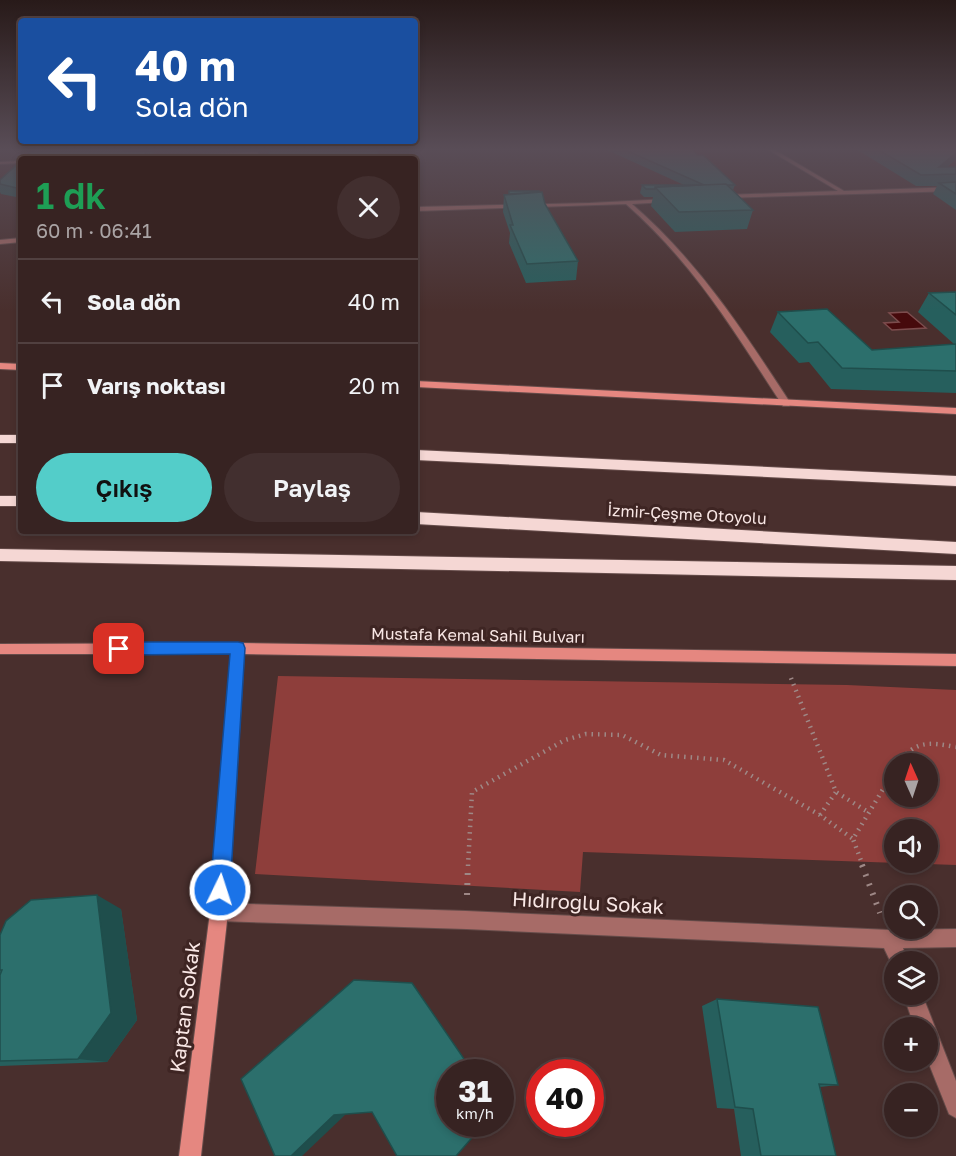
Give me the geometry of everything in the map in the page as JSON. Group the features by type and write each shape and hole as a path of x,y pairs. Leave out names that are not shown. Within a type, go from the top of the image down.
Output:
{"highway":[{"path":"0,439 18,439"},
{"path":"418,455 956,481"},
{"path":"0,501 18,501"},
{"name":"İzmir-Çeşme Otoyolu","path":"418,518 956,548"},
{"path":"0,555 956,573"}],"street":[{"path":"418,209 628,203 676,245 721,303 786,404"},
{"path":"0,242 18,240"},
{"path":"0,366 18,367"},
{"path":"418,384 956,411"},
{"name":"Mustafa Kemal Sahil Bulvarı","path":"0,649 238,648 782,655 956,660"},
{"name":"Kaptan Sokak","path":"190,1156 219,912 238,648"},
{"name":"Hıdıroğlu Sokak","path":"219,912 466,920 884,939"},
{"name":"Hıdıroğlu Sokak","path":"938,938 956,938"},
{"path":"890,939 895,951"},
{"path":"938,1061 956,1107"}],"path":[{"path":"782,655 836,792 868,812"},
{"path":"466,920 472,792 529,762 564,740 586,734 622,735 660,755 724,760 820,815 853,839 884,923"},
{"path":"905,753 907,749 919,744 956,747"},
{"path":"853,839 884,787"},
{"path":"820,815 836,792"}],"shaded area":[{"path":"907,312 926,328 892,330 884,323 899,322 889,313"},
{"path":"278,676 847,685 956,690 956,865 938,864 938,819 884,819 884,862 583,852 580,892 255,874"}],"building":[{"path":"506,203 545,203 578,261 527,264 510,225 513,225"},
{"path":"670,203 746,203 753,210 679,212"},
{"path":"956,292 956,315 929,293"},
{"path":"827,309 872,350 956,344 956,371 842,368 818,342 808,343 778,312"},
{"path":"97,895 111,1013 78,1059 0,1061 0,975 2,970 0,970 0,935 6,921 31,900"},
{"path":"354,980 412,983 464,1059 436,1059 436,1137 473,1137 456,1156 397,1156 372,1112 334,1115 291,1156 275,1156 241,1079"},
{"path":"717,999 818,1007 838,1085 819,1084 836,1156 761,1156 753,1109 735,1107"}],"route":[{"path":"119,649 238,648 220,890"}]}
